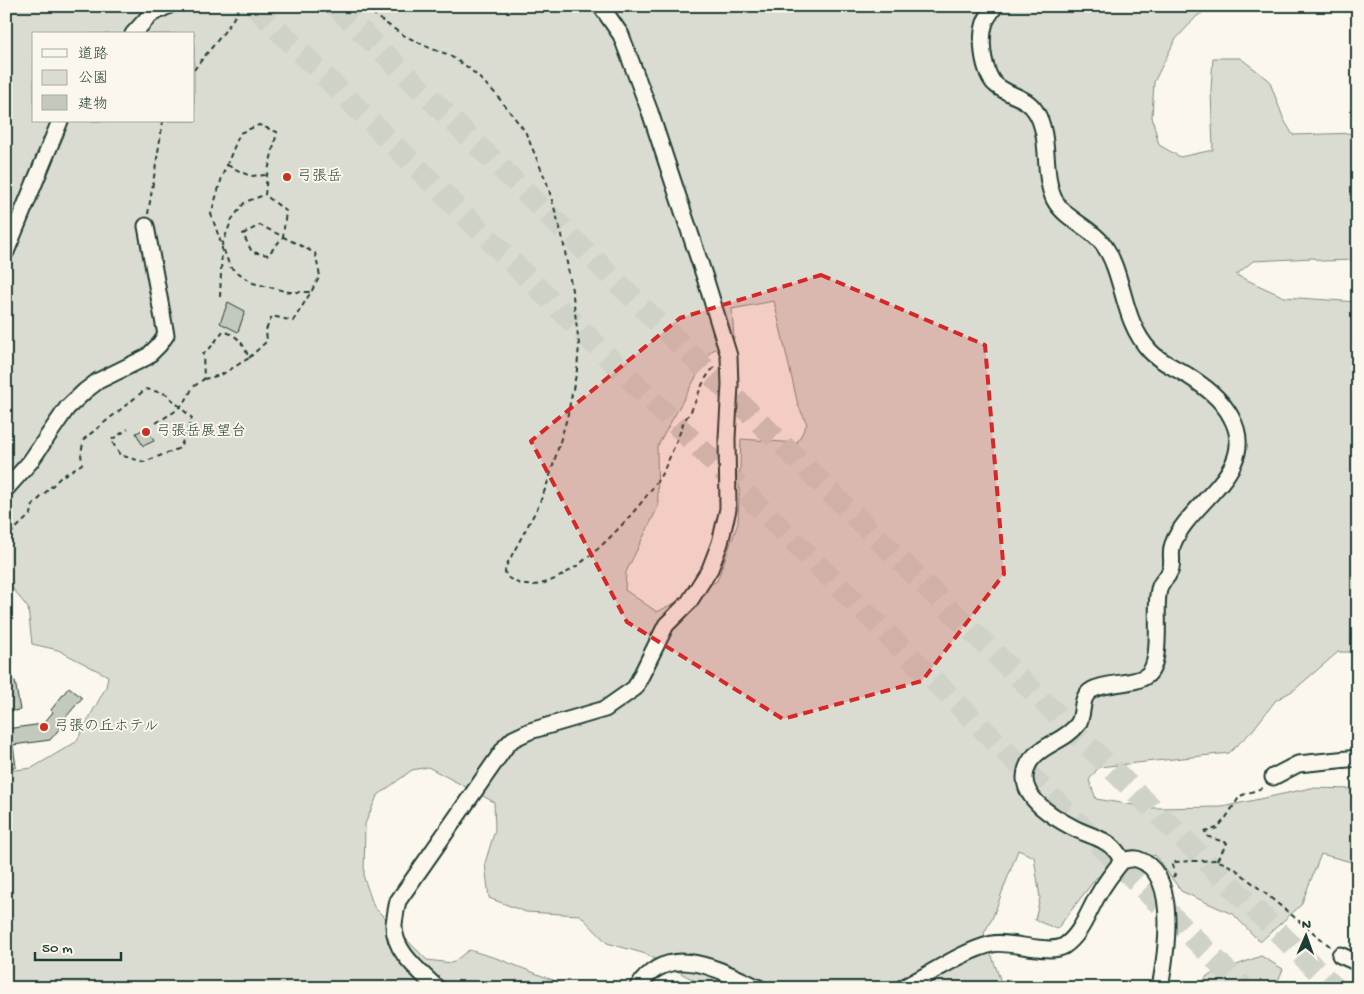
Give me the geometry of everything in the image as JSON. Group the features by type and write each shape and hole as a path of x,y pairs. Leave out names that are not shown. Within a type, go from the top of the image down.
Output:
{"street":[{"path":"135,32 151,14 168,6"},
{"path":"437,988 398,945 394,926 398,901 506,746 513,739 530,731 606,709 635,688 666,624 689,602 710,569 720,543 728,509 729,356 650,112 621,36 601,6"},
{"path":"995,6 986,21 983,41 987,70 995,84 1029,103 1037,113 1042,128 1050,186 1055,200 1068,217 1103,244 1113,264 1130,321 1148,350 1163,362 1187,375 1214,394 1231,417 1237,434 1238,453 1231,470 1218,488 1189,517 1171,548 1171,570 1160,584 1157,600 1154,665 1147,676 1124,683 1102,686 1090,691 1083,701 1080,722 1066,736 1032,757 1025,776 1028,791 1042,808 1073,827 1098,838 1116,850 1122,861"},
{"path":"6,252 60,122"},
{"path":"6,489 30,462 67,408 98,381 147,357 166,335 146,226"},
{"path":"1273,777 1298,764 1358,758"},
{"path":"902,988 953,960 993,944 1047,948 1063,946 1078,932 1105,883 1122,861 1135,858 1150,866 1161,886 1167,923 1166,951 1160,988"},
{"path":"1340,955 1358,963"},
{"path":"637,988 662,965 684,962 702,963 759,988"}],"path":[{"path":"195,69 232,22 240,6"},
{"path":"366,6 378,18 403,35 447,54 469,68 494,92 525,131 547,183 562,235 573,296 579,345 577,370 567,418 549,479 539,505 506,566 507,577 519,584 533,586 552,581 600,548 635,510 659,479 682,428 683,421 691,411 704,381 711,371 729,356"},
{"path":"146,226 152,180 164,122"},
{"path":"265,195 267,175 277,132 259,125 240,133 227,165 212,214 230,267 253,283 289,292 311,292"},
{"path":"227,165 250,176 267,175"},
{"path":"220,297 222,244 232,219 245,202 265,195"},
{"path":"156,423 180,408 193,387 204,379 222,375 249,358 267,342 266,330 272,316 293,321 320,276 315,253 283,237 260,225 243,234 252,252 268,255 283,237 286,211 265,195"},
{"path":"204,379 203,354 211,347 222,331 235,335 242,342 249,358"},
{"path":"10,534 31,514 33,505 62,478 82,464 81,453 84,440 146,390 166,394 192,418 180,448 144,462 120,455 111,440 128,429"},
{"path":"1216,860 1227,844 1206,836 1206,832 1216,828 1225,819 1240,796 1270,785 1273,777"},
{"path":"1161,886 1175,876 1173,862 1216,860 1234,868 1340,955"}],"highlighted area":[{"path":"821,275 985,345 1004,574 922,681 783,719 627,622 531,441 680,318"}],"green space":[{"path":"6,6 1214,6 1197,16 1175,40 1154,82 1152,117 1159,145 1180,157 1213,150 1211,90 1213,58 1240,58 1269,80 1284,120 1293,135 1358,133 1358,260 1321,261 1313,258 1253,261 1236,275 1284,297 1358,302 1358,652 1338,652 1294,690 1276,700 1252,731 1229,753 1099,767 1089,780 1096,799 1152,808 1222,807 1311,788 1358,790 1358,873 1355,863 1321,854 1301,905 1260,942 1234,915 1181,891 1155,855 1096,878 1057,929 1035,920 1040,898 1034,857 1018,850 992,919 984,933 1003,988 708,988 646,954 607,943 580,915 526,912 489,898 485,863 495,830 494,802 428,767 412,770 377,796 365,824 364,878 374,907 427,960 452,963 469,950 499,959 573,988 6,988 6,771 32,768 76,742 106,687 108,676 58,650 32,644 28,608 6,580","holes":["774,301 798,405 807,424 797,443 741,439 738,523 717,581 657,612 625,590 626,572 658,507 657,447 710,352 734,339 732,309"]},
{"path":"1261,956 1283,969 1275,988 1198,988 1207,976"}],"building":[{"path":"228,302 245,311 238,332 220,323"},
{"path":"147,428 154,441 143,446 136,433"},
{"path":"15,681 20,710 6,712 6,682"},
{"name":"弓張の丘ホテル","path":"69,687 82,698 66,717 68,719 50,740 13,745 16,767 6,768 6,729 43,724 53,712 51,710"}],"tunnel":[{"path":"254,6 1244,988"},
{"path":"336,6 1335,988"}],"place":[{"name":"弓張岳","path":"287,177"},
{"name":"弓張岳展望台","path":"146,432"},
{"name":"弓張の丘ホテル","path":"44,727"}]}
